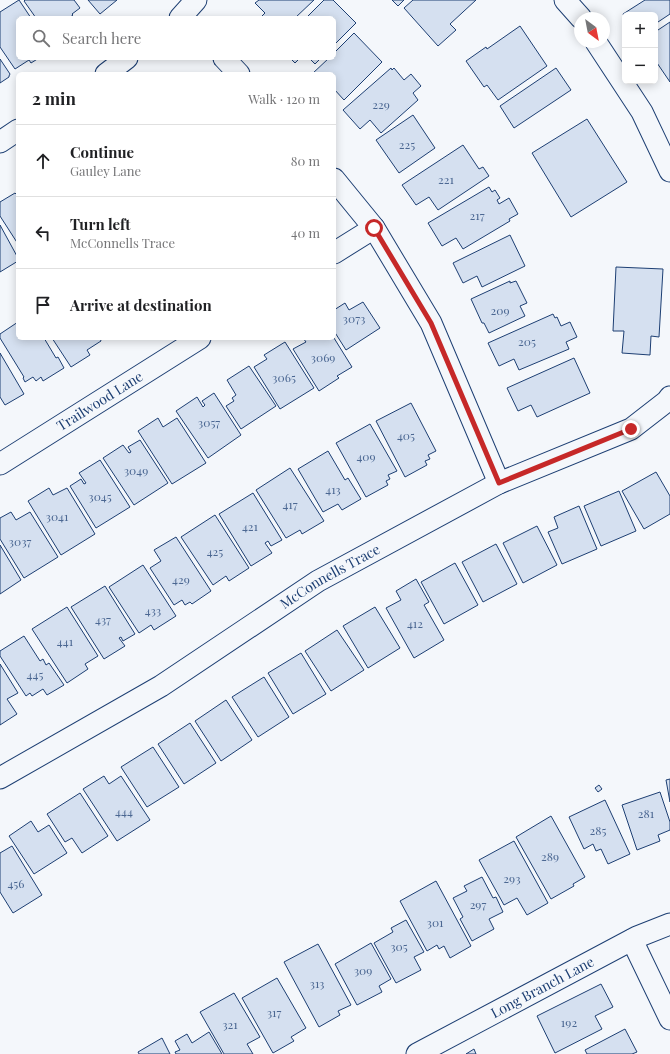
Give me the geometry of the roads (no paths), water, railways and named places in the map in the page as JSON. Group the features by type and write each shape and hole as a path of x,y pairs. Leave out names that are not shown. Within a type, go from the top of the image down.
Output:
{"street":[{"path":"565,0 576,12"},
{"path":"600,48 642,112 670,171"},
{"path":"109,72 124,60"},
{"path":"226,60 237,72"},
{"path":"0,142 16,131"},
{"path":"336,181 374,228 431,323 499,483"},
{"path":"336,252 374,228"},
{"name":"Trailwood Lane","path":"0,464 197,340"},
{"name":"McConnells Trace","path":"0,778 161,686 318,581 499,483 631,429 670,397"},
{"name":"Long Branch Lane","path":"417,1054 632,940 670,924"},
{"path":"632,940 670,1019"}]}
